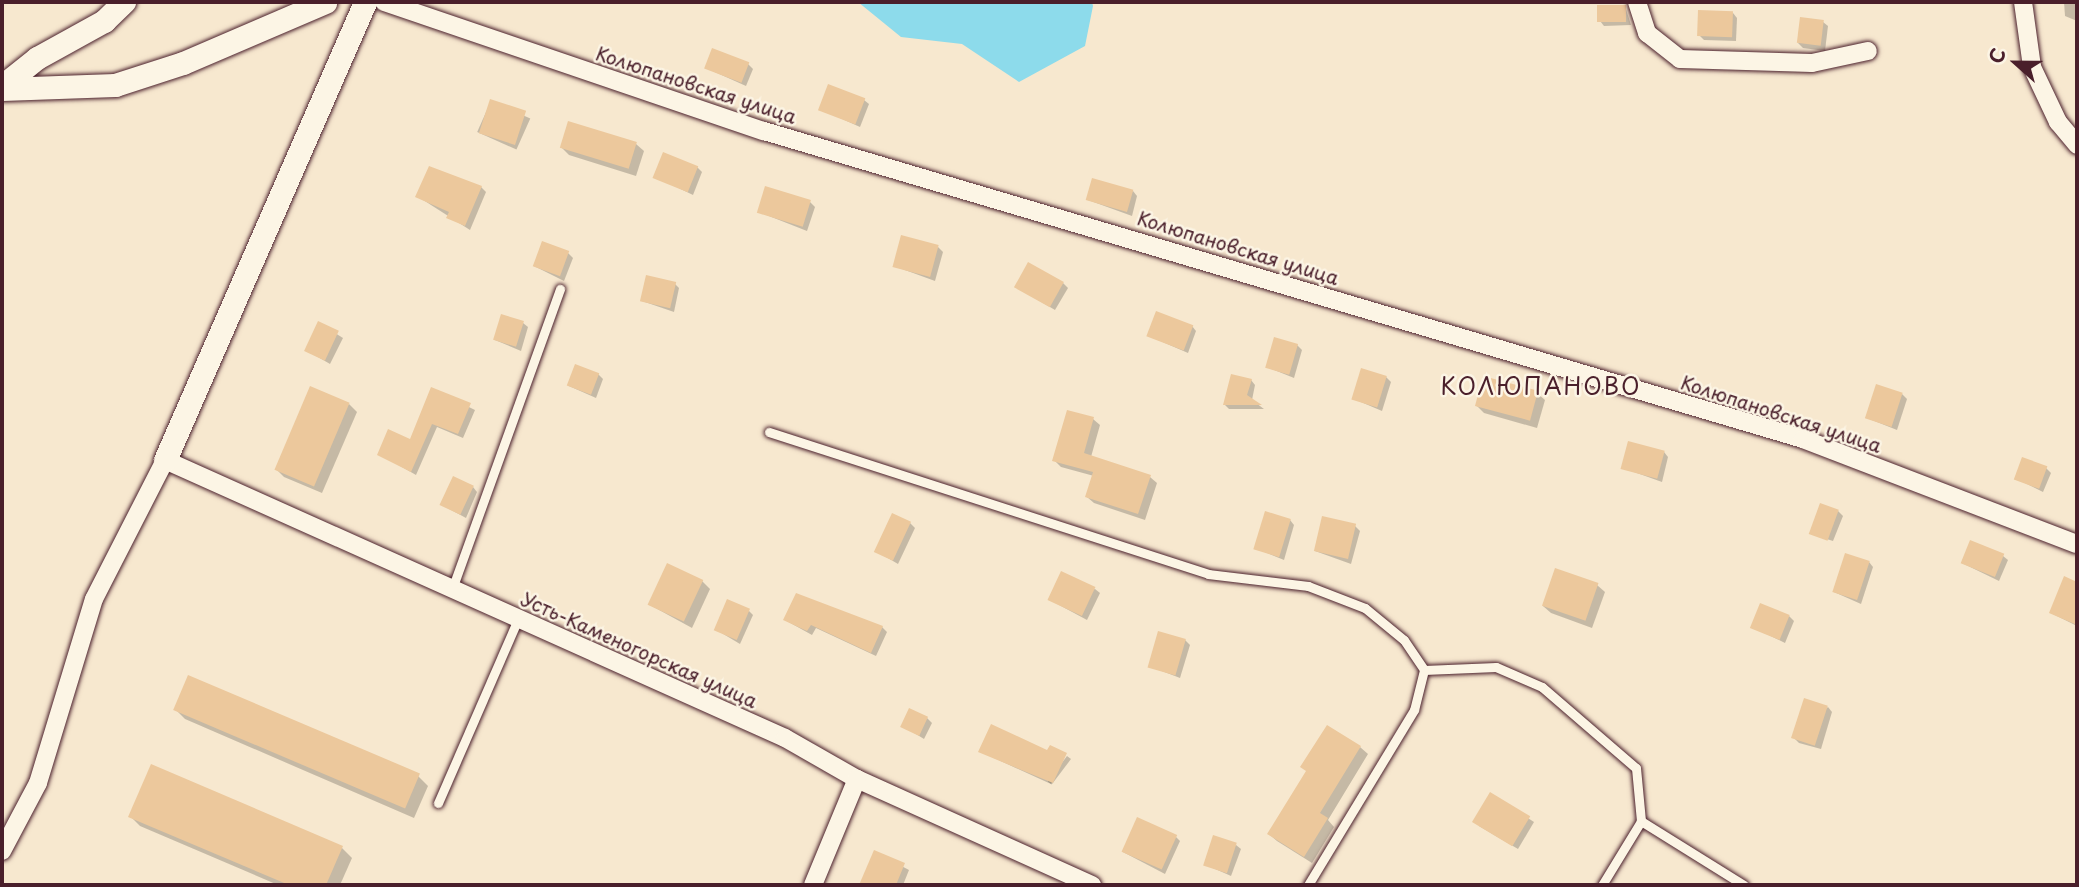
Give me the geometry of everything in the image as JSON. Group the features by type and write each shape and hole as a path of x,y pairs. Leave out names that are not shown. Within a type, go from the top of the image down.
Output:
{"street":[{"path":"2,88 37,58 104,21 124,2"},
{"path":"2,88 115,85 183,64 326,2"},
{"path":"2,852 38,783 94,599 165,460 365,2"},
{"name":"Колюпановская улица","path":"384,2 764,131 1803,439 2077,544"},
{"path":"1637,2 1647,33 1680,59 1812,63 1868,51"},
{"path":"2023,2 2032,67 2058,122 2077,145"},
{"name":"Усть-Каменогорская улица","path":"165,460 785,738 857,779 1092,885"},
{"path":"814,885 857,779"}],"lane":[{"path":"452,589 561,289"},
{"path":"769,432 1208,574 1308,586 1365,608 1405,640 1424,670 1414,710 1308,885"},
{"path":"438,803 518,619"},
{"path":"1424,670 1496,667 1542,687 1636,768 1640,821 1602,885"},
{"path":"1640,821 1744,885"}],"water":[{"path":"858,2 1092,2 1093,6 1085,46 1019,82 962,44 901,37"}],"building":[{"path":"1597,5 1626,5 1626,22 1597,22"},
{"path":"1698,10 1733,11 1732,37 1697,36"},
{"path":"1800,17 1824,20 1821,46 1797,43"},
{"path":"712,48 749,62 741,83 704,69"},
{"path":"828,84 865,98 855,124 818,110"},
{"path":"490,99 526,111 515,145 479,133"},
{"path":"568,121 637,142 629,169 560,148"},
{"path":"663,152 698,166 688,192 653,178"},
{"path":"429,166 482,186 465,226 446,218 449,212 415,197"},
{"path":"1092,178 1133,190 1127,212 1086,200"},
{"path":"765,186 811,200 803,227 757,213"},
{"path":"901,235 939,245 930,277 892,267"},
{"path":"542,241 569,251 560,276 533,266"},
{"path":"1028,262 1064,282 1050,307 1014,287"},
{"path":"646,275 676,282 670,308 640,301"},
{"path":"1156,311 1193,325 1184,351 1146,336"},
{"path":"501,314 524,321 516,347 493,340"},
{"path":"318,321 339,331 325,361 304,351"},
{"path":"1274,337 1298,344 1289,375 1265,368"},
{"path":"575,364 599,373 591,395 567,385"},
{"path":"1361,368 1387,376 1377,407 1351,400"},
{"path":"1231,374 1252,379 1247,395 1262,405 1223,405"},
{"path":"1483,376 1538,391 1530,421 1475,406"},
{"path":"1876,384 1903,393 1892,427 1865,418"},
{"path":"310,386 350,403 314,487 274,470"},
{"path":"431,387 471,403 458,434 432,424 411,472 377,455 388,429 410,439"},
{"path":"1067,410 1094,417 1084,453 1151,475 1138,514 1085,497 1093,472 1052,461"},
{"path":"1628,441 1665,451 1657,479 1620,469"},
{"path":"2022,457 2047,466 2039,489 2014,480"},
{"path":"453,476 474,486 460,515 439,505"},
{"path":"1820,503 1839,510 1828,541 1809,534"},
{"path":"1265,511 1291,519 1279,557 1253,549"},
{"path":"892,513 911,522 893,561 874,552"},
{"path":"1322,516 1356,524 1348,559 1314,551"},
{"path":"1970,540 2004,554 1995,577 1961,563"},
{"path":"1845,553 1870,561 1857,600 1832,592"},
{"path":"667,563 703,580 684,622 648,605"},
{"path":"1555,568 1598,583 1585,621 1542,606"},
{"path":"1061,571 1095,587 1082,616 1047,600"},
{"path":"2064,576 2077,582 2077,625 2049,613"},
{"path":"796,593 883,626 871,653 811,625 807,631 783,620"},
{"path":"727,599 750,609 737,640 714,630"},
{"path":"1760,603 1790,615 1780,640 1750,628"},
{"path":"1158,631 1186,639 1175,676 1148,668"},
{"path":"188,675 420,773 405,808 173,710"},
{"path":"1804,698 1828,706 1815,746 1791,738"},
{"path":"909,708 928,717 919,736 900,727"},
{"path":"991,724 1047,750 1050,745 1067,753 1053,783 978,752"},
{"path":"1327,725 1361,746 1320,813 1328,818 1304,857 1267,834 1306,771 1300,767"},
{"path":"151,764 343,846 326,885 289,885 128,817"},
{"path":"1490,792 1530,816 1512,846 1472,822"},
{"path":"1137,817 1177,835 1162,870 1122,852"},
{"path":"1213,835 1237,843 1227,873 1203,865"},
{"path":"874,850 905,863 896,885 859,885"}],"district":[{"name":"КОЛЮПАНОВО","path":"1541,386"}]}
